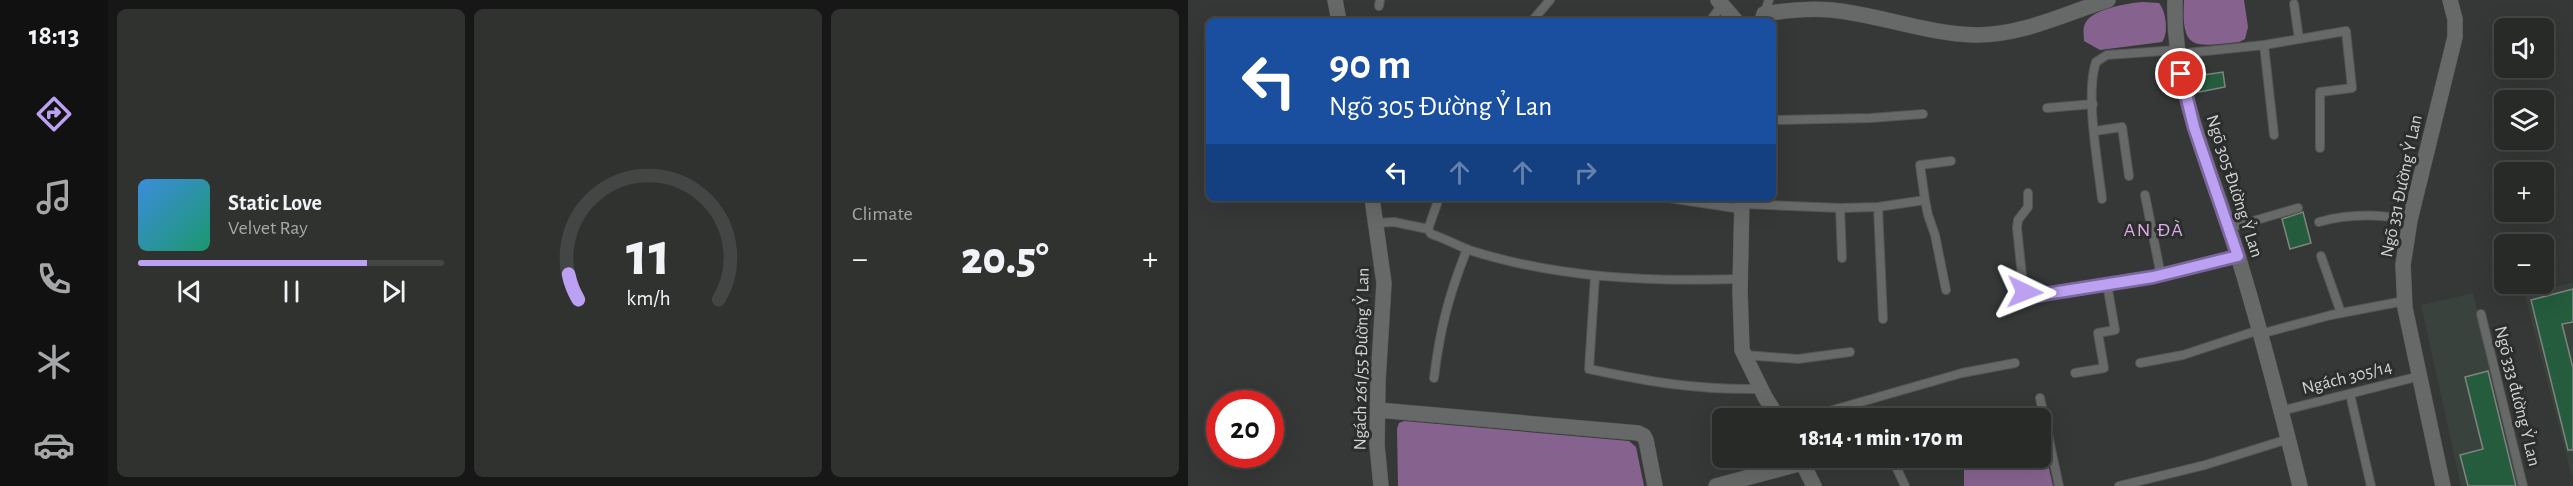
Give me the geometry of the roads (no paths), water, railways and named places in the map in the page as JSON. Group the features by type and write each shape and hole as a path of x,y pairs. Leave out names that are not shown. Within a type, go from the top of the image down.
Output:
{"street":[{"path":"1335,0 1338,18"},
{"path":"1765,12 1803,9 1830,10 1945,32 1992,34 2021,30 2108,0"},
{"name":"Ngõ 305 Đường Ỷ Lan","path":"2175,0 2177,52 2194,127 2238,256 2300,486"},
{"name":"Ngõ 331 Đường Ỷ Lan","path":"2443,486 2404,301 2403,264 2410,220 2455,37 2455,19 2450,0"},
{"path":"1720,2 1733,18"},
{"name":"Ngách 261/55 Đường Ỷ Lan","path":"1373,201 1384,283 1378,410 1381,486"},
{"path":"1742,204 1740,279 1742,350 1772,408"},
{"path":"1378,410 1638,433 1644,436 1655,486"},
{"path":"1716,486 1775,468"},
{"path":"1805,468 1814,486"}],"lane":[{"path":"1537,18 1550,0"},
{"path":"1712,18 1720,2"},
{"path":"2294,4 2299,39"},
{"path":"2102,199 2093,104 2094,69 2101,57 2107,55 2264,45 2346,31 2352,88 2320,92 2320,148"},
{"path":"2264,45 2274,135"},
{"path":"2047,108 2093,104"},
{"path":"1776,120 1871,118 1923,114"},
{"path":"2095,132 2121,127 2129,177"},
{"path":"1946,290 1935,235 1928,215 1920,165 1951,161"},
{"path":"2028,193 2028,207 2018,220 2017,228 2025,292 2029,296 2161,276 2238,256"},
{"path":"2145,195 2161,276"},
{"path":"1706,201 1840,208 1878,207 1925,200"},
{"path":"1428,229 1438,201"},
{"path":"1878,207 1883,319"},
{"path":"1840,208 1842,258"},
{"path":"2229,228 2298,208"},
{"path":"2319,222 2335,217 2367,214 2410,220"},
{"path":"1377,223 1394,222 1428,229 1431,234 1467,249 1558,271 1670,281 1740,279"},
{"path":"1434,378 1439,334 1450,293 1467,249"},
{"path":"2321,256 2341,313"},
{"path":"1595,276 1589,369 1651,382 1695,388 1761,388"},
{"path":"2074,373 2104,368 2098,333 2115,330 2107,284"},
{"path":"2140,363 2183,355 2260,332 2404,301"},
{"name":"Ngõ 333 đường Ỷ Lan","path":"2481,314 2523,486"},
{"path":"1745,355 1798,359 1850,352"},
{"path":"1840,408 1962,373 2015,363"},
{"name":"Ngách 305/14","path":"2281,411 2420,376"},
{"path":"2350,394 2371,486"},
{"path":"2040,398 2059,486"},
{"path":"2119,486 2159,482 2288,439"},
{"path":"1897,468 1905,486"}],"district":[{"name":"AN ĐÀ","path":"2154,229"}]}
